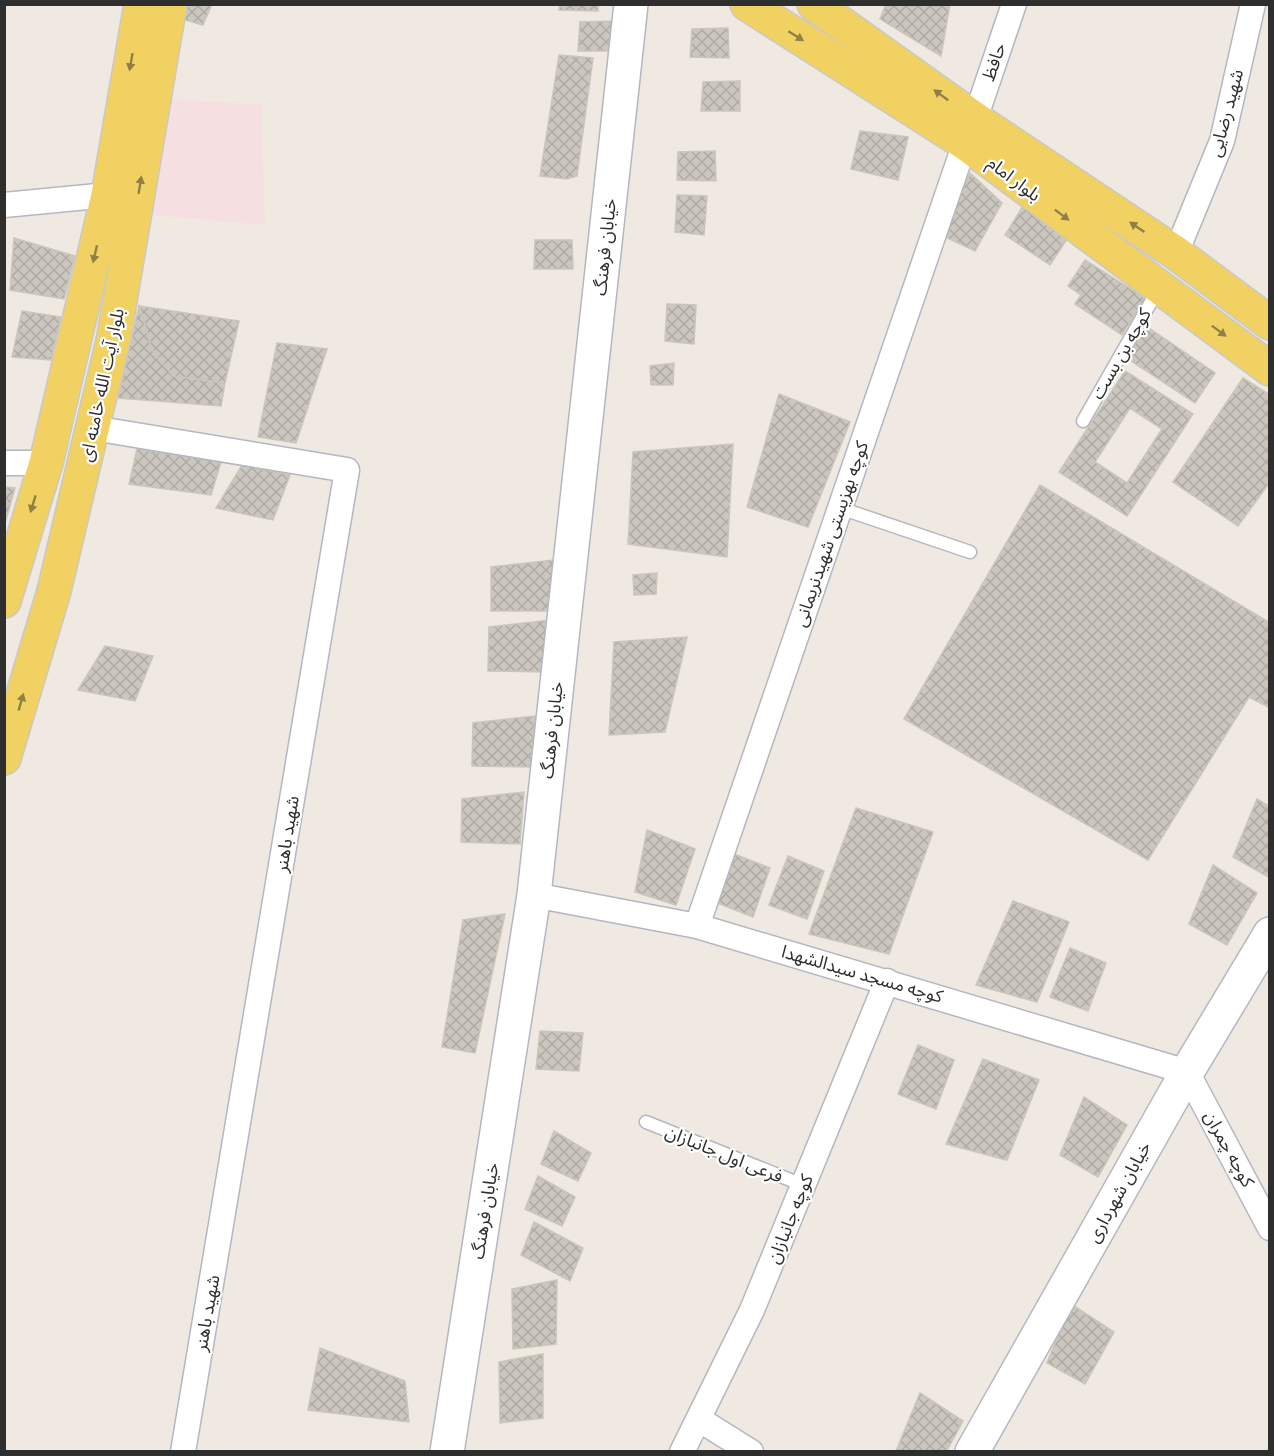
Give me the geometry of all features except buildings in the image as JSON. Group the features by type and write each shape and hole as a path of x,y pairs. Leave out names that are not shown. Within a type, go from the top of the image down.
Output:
{"main road":[{"name":"بلوار آیت الله خامنه ای","path":"4,601 46,463 108,195 141,4"},
{"name":"بلوار آیت الله خامنه ای","path":"4,758 54,591 114,336 170,4"},
{"name":"خیابان فرهنگ","path":"447,1452 534,895 631,4"},
{"name":"بلوار امام","path":"747,4 970,131 1176,253 1269,323"},
{"name":"بلوار امام","path":"814,4 1159,287 1269,369"},
{"name":"خیابان شهرداری","path":"972,1452 1186,1072 1269,934"}],"street":[{"name":"حافظ","path":"970,131 1014,4"},
{"name":"شهید رضایی","path":"1176,253 1222,141 1253,4"},
{"name":"کوچه بهزیستی شهیدنریمانی","path":"697,926 970,131"},
{"path":"4,205 108,195"},
{"name":"شهید باهنر","path":"93,428 347,470 183,1452"},
{"path":"4,463 46,463"},
{"name":"کوچه مسجد سیدالشهدا","path":"534,895 697,926 1186,1072"},
{"name":"کوچه جانبازان","path":"682,1452 700,1420 752,1310 887,981"},
{"name":"کوچه چمران","path":"1186,1072 1262,1191 1269,1228"},
{"path":"700,1420 751,1452"}],"lane":[{"name":"کوچه بن بست","path":"1083,422 1159,287"},
{"path":"840,508 969,552"},
{"name":"فرعی اول جانبازان","path":"646,1122 803,1185"}],"shaded area":[{"path":"160,98 261,105 265,225 152,215"}]}
